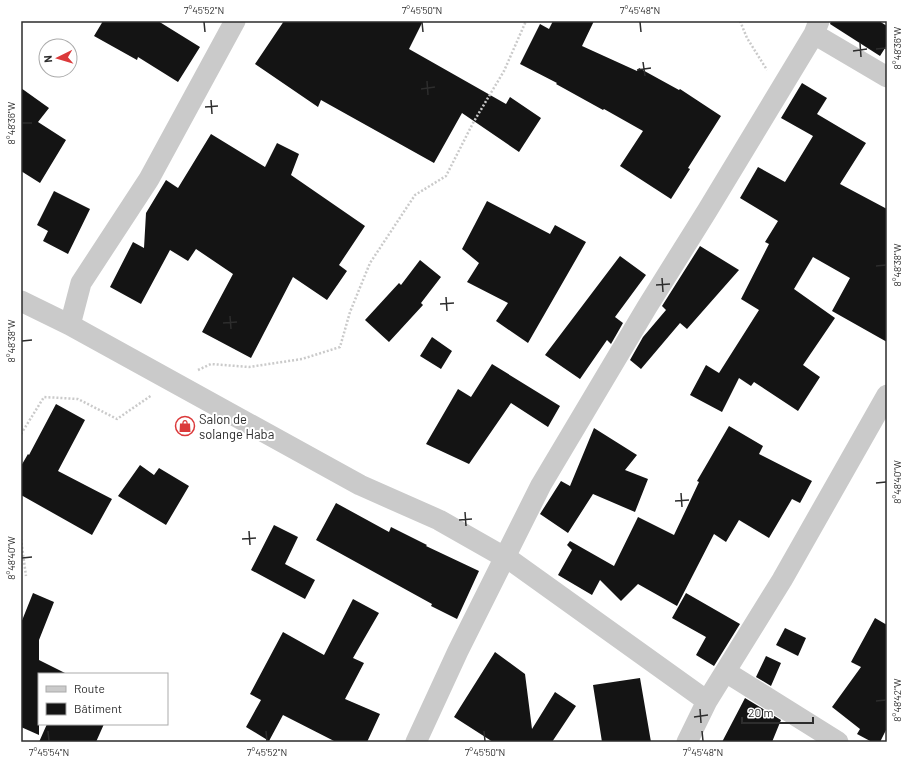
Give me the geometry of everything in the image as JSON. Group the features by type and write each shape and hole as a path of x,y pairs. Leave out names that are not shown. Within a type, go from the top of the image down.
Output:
{"street":[{"path":"70,325 81,283 149,179 235,21"},
{"path":"416,742 458,650 545,478 817,28 887,77"},
{"path":"21,301 70,325 360,485 439,520 504,557 707,702"},
{"path":"687,742 707,702 782,580 887,395"},
{"path":"726,672 838,742"}],"path":[{"path":"21,434 44,397 78,399 117,419 172,381 211,364 249,367 302,360 340,347 350,312 370,263 415,195 446,176 473,123 504,72 526,21"},
{"path":"740,21 746,38 780,90"},
{"path":"21,539 26,576"}],"building":[{"path":"103,21 158,21 200,47 178,82 138,57 137,60 94,36"},
{"path":"284,21 423,21 409,49 506,104 510,97 541,118 519,152 462,113 434,163 321,100 318,107 255,64"},
{"path":"553,21 594,21 582,46 637,71 639,68 679,90 680,89 721,116 688,168 690,169 671,199 620,166 643,131 520,64 540,24 549,29"},
{"path":"831,21 879,21 887,26 887,45 880,56 830,24"},
{"path":"802,83 827,98 817,114 866,143 840,184 887,209 887,342 832,311 850,278 813,257 794,289 835,318 803,365 820,377 798,411 754,382 751,386 739,378 722,412 690,395 706,365 719,373 759,310 741,299 769,244 765,242 778,221 740,198 758,167 785,182 813,136 781,118"},
{"path":"21,88 49,108 38,122 66,140 40,183 21,171"},
{"path":"211,134 265,167 277,143 299,154 291,175 365,226 339,265 347,271 327,300 293,277 251,358 202,332 233,274 196,249 188,261 170,250 141,304 110,287 133,242 144,248 146,213 166,180 178,188"},
{"path":"54,191 90,209 68,254 43,241 48,231 37,225"},
{"path":"487,201 550,234 555,225 586,242 528,343 496,321 508,303 467,282 479,263 462,249"},
{"path":"700,246 739,270 687,329 680,323 641,369 630,360 643,337 666,310 662,306"},
{"path":"620,256 646,275 615,317 623,323 611,344 607,340 580,379 545,355"},
{"path":"420,260 441,277 421,303 423,305 389,342 365,320 399,283 401,285"},
{"path":"432,337 452,351 441,369 420,356"},
{"path":"492,364 560,406 548,427 511,403 469,464 426,444 458,389 471,397"},
{"path":"56,404 85,420 58,471 112,499 92,535 21,495 21,466 28,454 29,455"},
{"path":"729,426 763,446 759,454 812,481 800,503 792,499 769,538 739,520 726,542 714,534 677,606 638,584 621,601 600,580 592,595 558,575 572,550 567,545 570,541 614,566 638,517 674,535 699,482 697,481"},
{"path":"594,428 637,455 625,470 648,479 635,512 593,494 568,533 540,514 561,481 570,486"},
{"path":"140,465 154,475 159,468 189,486 166,525 118,496"},
{"path":"336,503 389,532 391,527 427,545 426,546 479,571 457,619 431,606 432,604 316,540"},
{"path":"274,525 298,537 285,564 315,580 305,599 251,570"},
{"path":"33,593 54,602 39,640 39,660 65,673 38,673 39,735 21,727 21,623"},
{"path":"686,593 740,624 714,666 696,655 706,637 672,618"},
{"path":"353,599 379,613 353,658 364,663 345,699 380,714 367,742 336,742 283,715 269,741 246,727 261,700 250,694 283,632 324,655"},
{"path":"875,618 887,625 887,728 880,742 872,742 857,734 860,729 832,707 861,667 851,662"},
{"path":"785,628 806,638 798,656 776,645"},
{"path":"495,652 525,674 532,729 555,692 576,706 552,742 493,742 454,717"},
{"path":"766,656 781,663 771,686 756,677"},
{"path":"640,678 651,742 602,742 593,685"},
{"path":"745,698 781,720 772,742 722,742"},
{"path":"47,725 104,725 96,742 39,742"}],"place":[{"name":"Salon de solange Haba","path":"185,426"}]}
